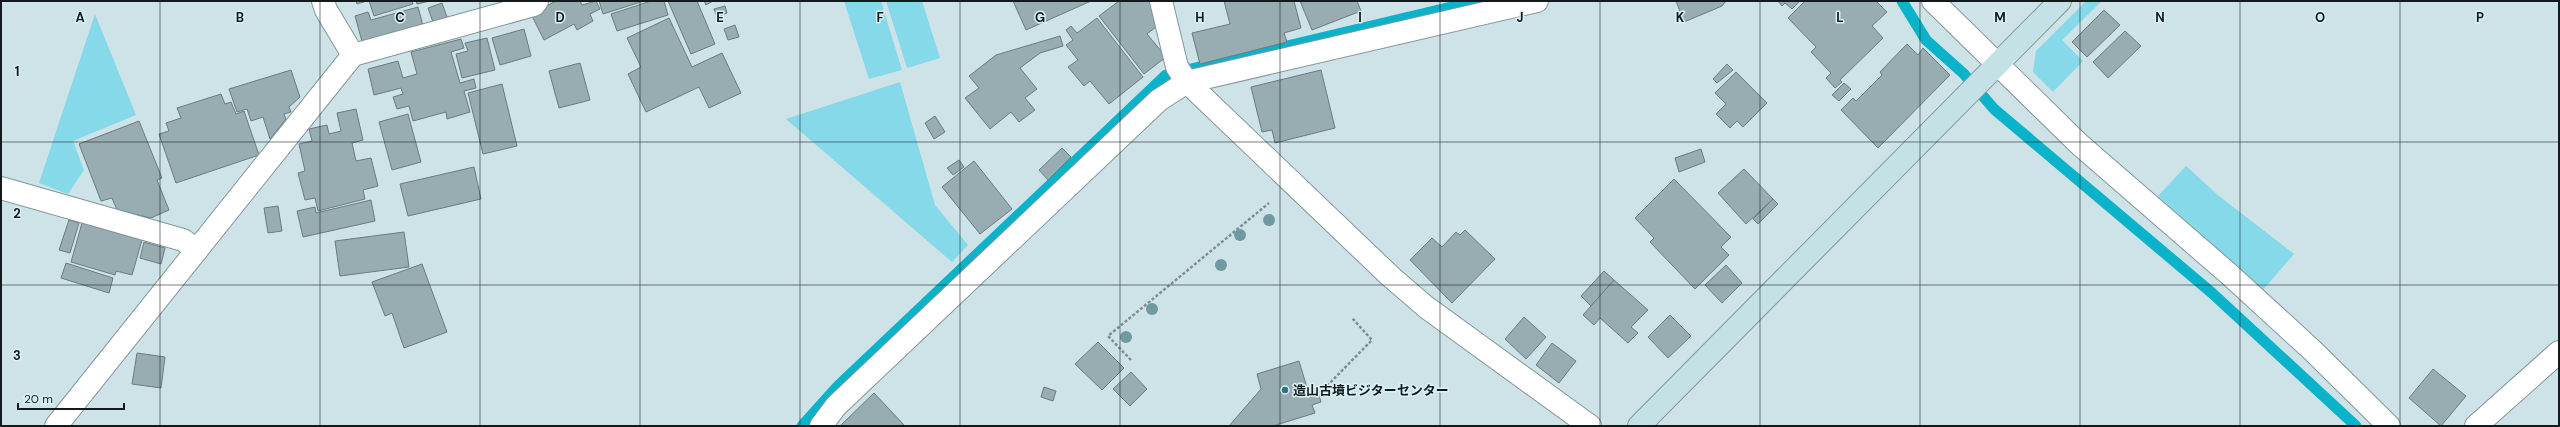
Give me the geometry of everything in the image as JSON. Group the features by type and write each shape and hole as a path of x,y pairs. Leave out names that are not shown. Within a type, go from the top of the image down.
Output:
{"street":[{"path":"323,1 326,10 353,55"},
{"path":"56,426 353,55 534,5 537,1"},
{"path":"1161,1 1182,74 1293,183 1426,307 1590,426"},
{"path":"821,426 842,401 1153,105 1182,74 1537,1"},
{"path":"1933,1 1989,71 2079,144 2230,275 2312,350 2389,426"},
{"path":"1639,426 2060,1"},
{"path":"1,188 183,240 197,250"},
{"path":"2476,426 2559,352"}],"path":[{"path":"1131,360 1108,336 1293,183"},
{"path":"1320,393 1372,340 1352,318"}],"shaded area":[{"path":"844,1 881,1 902,70 869,79"},
{"path":"886,1 922,1 940,58 907,68"},
{"path":"2086,1 2102,1 2062,40 2083,61 2053,92 2033,72 2036,51"},
{"path":"95,14 136,115 73,141 84,170 68,194 39,183"},
{"path":"900,82 935,205 968,245 952,262 786,119"},
{"path":"2186,166 2219,196 2294,254 2262,291 2158,196"}],"building":[{"path":"356,1 367,1 357,4"},
{"path":"369,1 412,1 413,4 374,16"},
{"path":"416,1 430,1 417,4"},
{"path":"556,1 580,1 582,5 596,1 600,9 590,14 593,21 577,30 574,24 544,40 531,14"},
{"path":"599,1 644,1 603,14"},
{"path":"651,1 664,1 668,15 617,31 611,14"},
{"path":"668,1 697,1 715,44 691,54"},
{"path":"704,1 713,1 706,5"},
{"path":"1013,1 1091,1 1026,30"},
{"path":"1119,1 1150,1 1156,27 1147,34 1166,57 1144,74 1099,16"},
{"path":"1224,1 1294,1 1301,28 1284,33 1287,42 1200,64 1192,33 1230,24"},
{"path":"1300,1 1357,1 1361,11 1312,30"},
{"path":"1676,1 1726,1 1722,6 1684,22"},
{"path":"1778,1 1800,1 1792,9 1785,3 1782,6"},
{"path":"1805,1 1876,1 1887,12 1872,26 1883,38 1840,80 1842,82 1835,88 1826,78 1831,73 1811,52 1816,47 1788,18"},
{"path":"442,3 448,20 434,25 428,8"},
{"path":"725,6 727,13 717,17 714,9"},
{"path":"418,7 424,29 363,45 355,16 368,12 371,20"},
{"path":"2104,10 2120,25 2087,57 2072,42"},
{"path":"669,18 692,67 722,53 741,93 709,108 699,87 646,112 628,74 641,67 627,38"},
{"path":"1097,18 1143,77 1109,104 1090,81 1084,86 1068,67 1078,60 1066,45 1073,40 1066,30 1071,26 1077,33"},
{"path":"735,25 739,37 728,40 724,29"},
{"path":"524,29 531,56 500,65 492,38"},
{"path":"2125,31 2141,46 2108,78 2093,62"},
{"path":"1060,36 1063,46 1040,53 1020,68 1037,89 1025,98 1035,110 1019,122 1011,112 990,129 965,98 979,88 969,76 996,55"},
{"path":"487,38 495,70 462,78 456,54 468,51 465,43"},
{"path":"461,39 464,48 451,52 460,83 474,79 476,88 464,91 470,112 447,119 446,112 413,121 409,106 397,109 393,97 403,94 401,88 374,95 368,69 398,61 403,78 417,74 411,52"},
{"path":"1907,44 1918,55 1923,48 1950,75 1878,148 1841,110 1853,98 1856,101 1882,75 1880,72"},
{"path":"580,63 590,100 559,108 549,71"},
{"path":"1727,64 1733,70 1717,83 1713,79"},
{"path":"291,70 300,97 289,107 291,112 284,114 286,119 270,139 263,117 251,121 247,109 237,112 229,89"},
{"path":"1321,70 1335,128 1275,143 1272,130 1262,132 1251,87"},
{"path":"1736,72 1767,103 1743,127 1737,121 1730,128 1716,114 1726,104 1715,93"},
{"path":"1844,83 1851,89 1839,101 1832,95"},
{"path":"502,84 517,146 483,154 468,93"},
{"path":"221,94 225,104 231,102 236,114 244,111 259,155 176,183 159,134 169,131 166,123 181,118 177,108"},
{"path":"356,109 363,140 352,143 356,161 371,158 378,186 363,190 365,199 318,211 315,198 305,200 298,173 305,171 299,144 312,141 309,129 327,125 329,134 341,131 337,113"},
{"path":"408,114 421,162 392,170 379,122"},
{"path":"935,116 945,132 934,139 925,123"},
{"path":"139,121 162,178 157,180 169,210 151,218 117,210 112,198 101,201 79,144"},
{"path":"1062,148 1071,157 1048,180 1039,170"},
{"path":"1701,149 1705,162 1679,172 1675,158"},
{"path":"959,160 964,167 953,175 947,168"},
{"path":"974,161 1012,209 980,234 942,187"},
{"path":"474,167 481,199 408,216 400,184"},
{"path":"1744,169 1773,199 1746,224 1718,193"},
{"path":"1674,179 1731,237 1721,247 1729,255 1695,289 1650,242 1654,238 1635,218"},
{"path":"1773,199 1778,204 1758,224 1753,219"},
{"path":"371,200 375,221 303,237 297,211 315,207 316,213"},
{"path":"278,206 282,231 268,233 264,208"},
{"path":"69,220 79,223 70,253 59,250"},
{"path":"82,223 142,240 132,275 116,271 115,275 71,262"},
{"path":"1465,230 1495,259 1452,303 1410,260 1432,238 1442,247 1456,232 1460,235"},
{"path":"404,232 409,267 340,276 335,241"},
{"path":"144,242 165,248 161,264 140,258"},
{"path":"66,263 113,278 109,293 61,278"},
{"path":"422,264 447,332 404,348 392,313 385,316 372,282"},
{"path":"1726,265 1742,283 1722,303 1705,285"},
{"path":"1604,271 1614,280 1591,306 1581,296"},
{"path":"1614,280 1648,310 1631,327 1638,333 1628,343 1600,318 1594,325 1583,315"},
{"path":"1670,315 1691,336 1668,358 1648,337"},
{"path":"1524,317 1546,337 1526,359 1505,339"},
{"path":"1098,342 1124,368 1102,390 1075,364"},
{"path":"1552,343 1576,361 1559,383 1536,365"},
{"path":"137,353 165,357 161,388 132,384"},
{"path":"1299,361 1308,391 1317,388 1321,402 1312,405 1315,413 1273,426 1229,426 1261,389 1257,374"},
{"path":"2433,369 2466,396 2441,426 2409,398"},
{"path":"1131,372 1147,389 1130,406 1113,389"},
{"path":"1044,387 1056,391 1053,401 1041,397"},
{"path":"874,393 905,426 840,426"}],"waterway":[{"path":"802,426 838,386 1166,75 1477,1"},
{"path":"1902,1 1926,40 1964,74 1994,109 2212,293 2356,426"}],"place":[{"name":"造山古墳ビジターセンター","path":"1285,390"}]}
